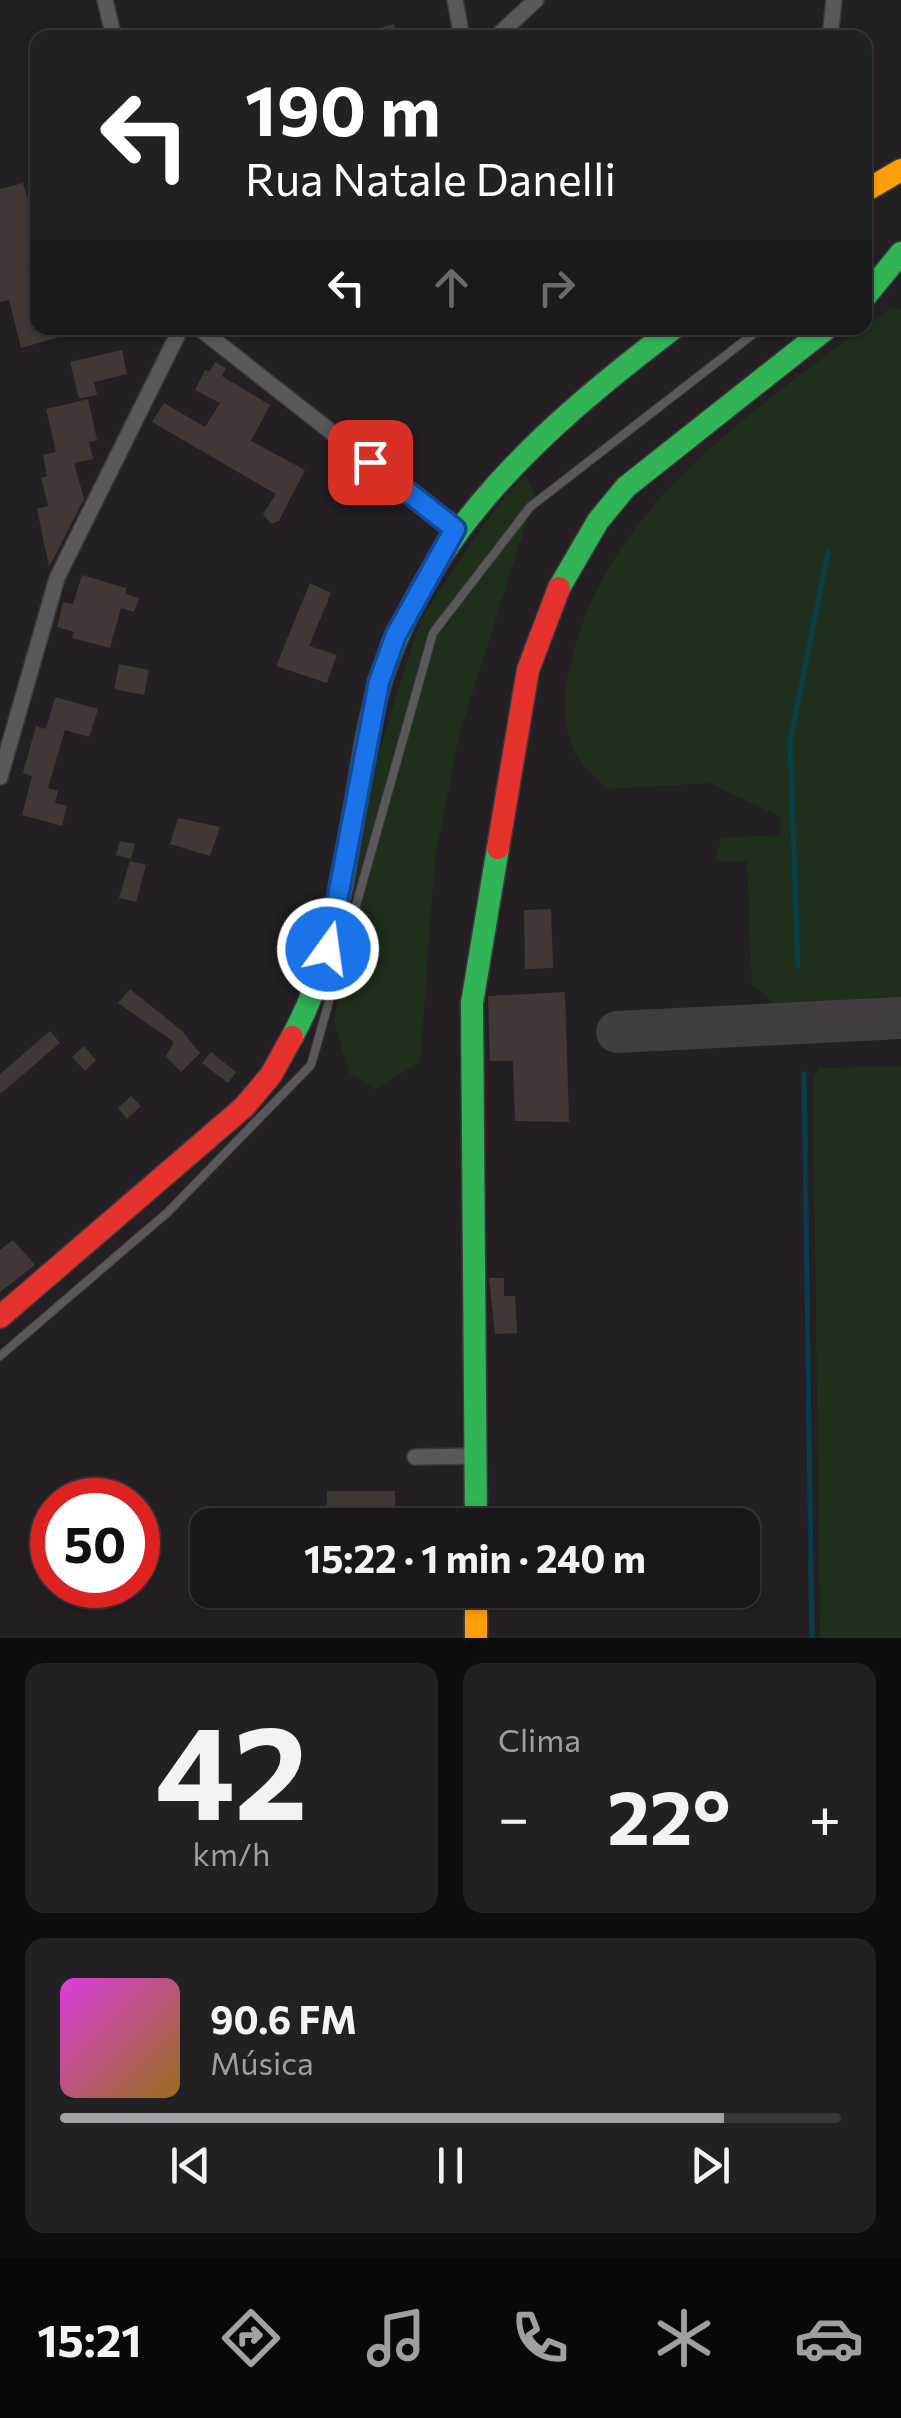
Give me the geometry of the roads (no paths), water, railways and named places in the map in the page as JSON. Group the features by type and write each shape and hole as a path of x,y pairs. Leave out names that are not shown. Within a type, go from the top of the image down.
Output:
{"street":[{"path":"105,0 112,30"},
{"path":"455,0 461,30"},
{"path":"504,30 536,0"},
{"path":"831,30 834,0"},
{"path":"872,188 901,170"},
{"path":"872,290 901,254"},
{"path":"872,296 901,288"},
{"path":"0,777 56,578 178,335"},
{"path":"208,335 455,529"},
{"path":"0,1317 233,1116 270,1077 328,949 379,682 404,617 455,529 498,482 607,381 665,335"},
{"path":"476,1508 472,1003 528,670 555,594 598,520 626,487 818,335"},
{"path":"415,1457 475,1456"},
{"path":"476,1608 476,1638"}],"lane":[{"path":"0,1356 168,1212 311,1065 433,633 530,507 751,335"}],"waterway":[{"path":"798,967 790,741 828,552"},
{"path":"804,1074 812,1638"}]}
